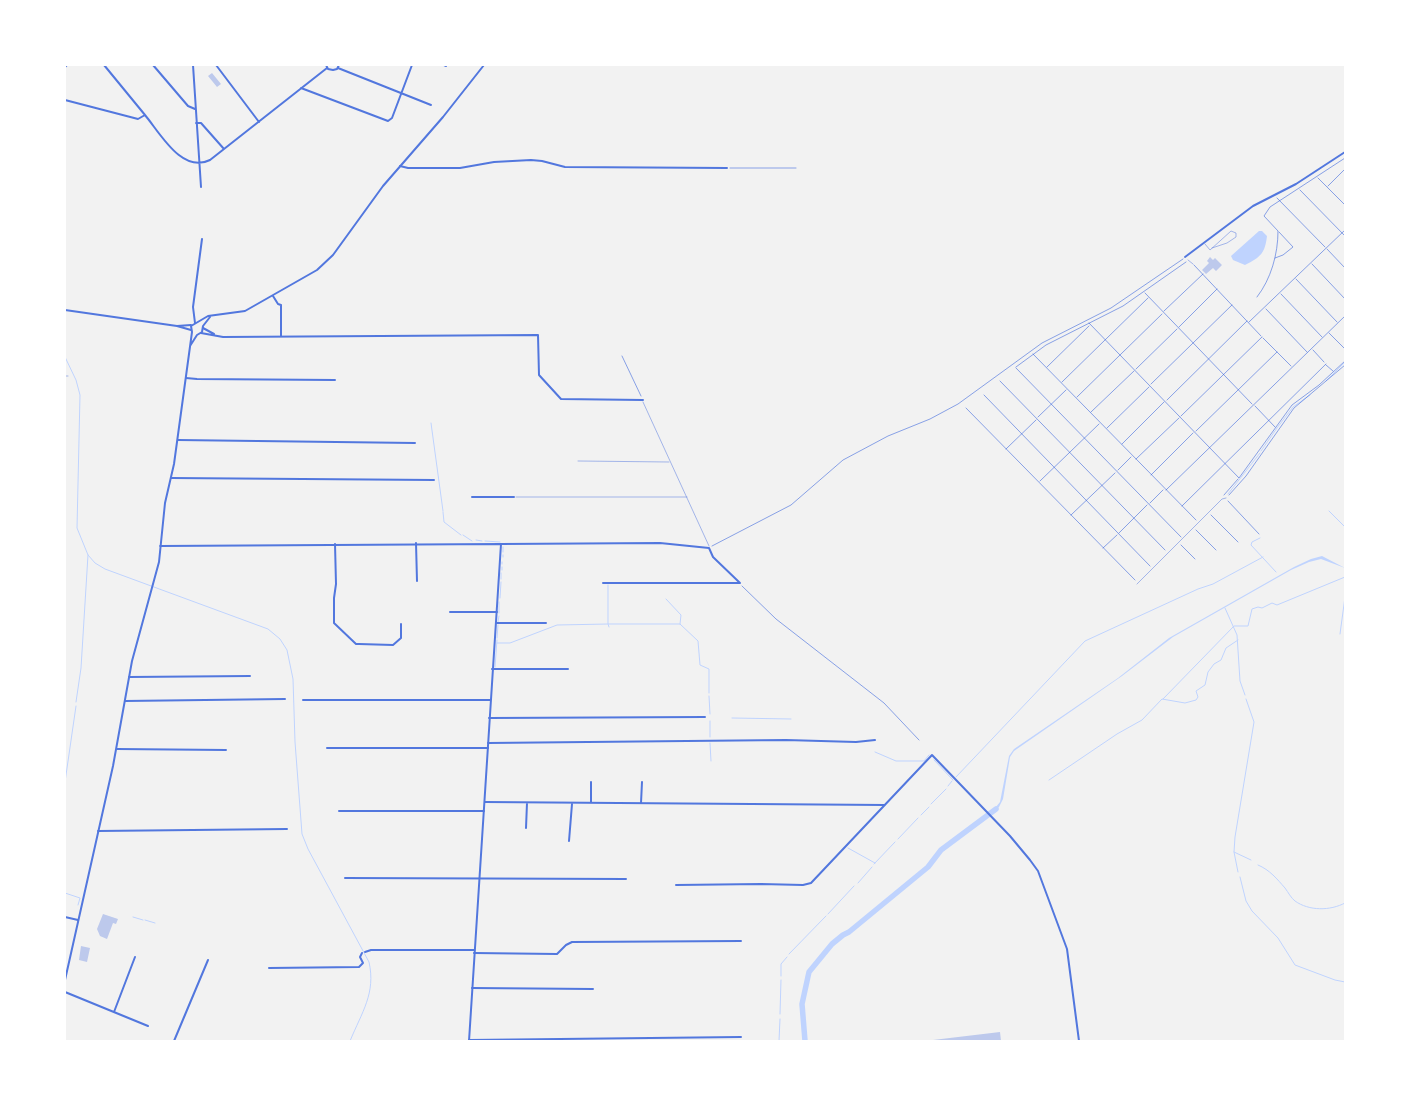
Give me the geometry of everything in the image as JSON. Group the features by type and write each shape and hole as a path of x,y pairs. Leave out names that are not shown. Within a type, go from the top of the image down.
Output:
{"street":[{"path":"104,65 179,156 188,161 208,161 302,88 327,66 332,70 338,66 432,105"},
{"path":"153,65 188,106 195,109"},
{"path":"193,65 201,186"},
{"path":"216,65 258,122"},
{"path":"302,88 388,121 391,118 412,65"},
{"path":"177,326 192,325 218,314 243,312 309,276 324,264 383,186 443,117 484,65"},
{"path":"65,100 138,119 145,115"},
{"path":"196,123 202,123 224,150"},
{"path":"1185,257 1253,206 1296,184 1345,152"},
{"path":"400,166 408,168 460,168 494,162 531,160 565,167 727,168"},
{"path":"202,239 193,305 197,323 214,334"},
{"path":"273,296 278,304 281,305 281,336"},
{"path":"65,310 177,326 192,331 197,335"},
{"path":"201,333 210,316"},
{"path":"65,980 116,749 134,649 153,587 165,503 178,440 192,325"},
{"path":"190,346 197,335 201,333 223,336 538,335 539,375 561,399 643,400"},
{"path":"186,378 335,380"},
{"path":"178,440 415,443"},
{"path":"171,478 434,480"},
{"path":"472,497 514,497"},
{"path":"160,546 660,543 710,547 714,557 740,584"},
{"path":"335,544 336,584 334,623 356,644 393,645 401,638 401,624"},
{"path":"416,544 417,581"},
{"path":"501,544 469,1041 741,1037"},
{"path":"603,583 740,584"},
{"path":"450,612 497,612"},
{"path":"496,623 546,623"},
{"path":"492,670 568,669"},
{"path":"129,677 250,676"},
{"path":"125,701 285,699"},
{"path":"303,700 490,700"},
{"path":"490,718 705,717"},
{"path":"488,743 749,740 856,742 875,740"},
{"path":"327,748 488,748"},
{"path":"116,749 226,750"},
{"path":"676,885 803,885 811,883 932,755 991,816 1030,860 1039,875 1066,950 1079,1041"},
{"path":"591,782 591,803"},
{"path":"641,803 642,782"},
{"path":"485,802 886,805"},
{"path":"526,828 527,802"},
{"path":"570,841 572,803"},
{"path":"339,811 484,811"},
{"path":"98,831 286,829"},
{"path":"345,878 626,879"},
{"path":"65,917 78,920"},
{"path":"270,968 359,967 363,963 360,957 371,950 557,954 572,942 741,941"},
{"path":"114,1012 135,957"},
{"path":"174,1041 208,960"},
{"path":"472,988 593,988"},
{"path":"65,992 148,1026"}],"lane":[{"path":"1204,243 1210,250 1227,243 1236,236 1236,233 1231,231 1212,248"},
{"path":"1188,260 1193,264"},
{"path":"643,400 710,547"},
{"path":"578,462 671,462"},
{"path":"514,497 687,497"},
{"path":"1138,584 1224,498"}],"path":[{"path":"1274,259 1283,255 1293,246 1264,216 1270,207 1345,158"},
{"path":"727,168 796,168"},
{"path":"1327,187 1345,169"},
{"path":"1317,177 1345,205"},
{"path":"1299,189 1345,236"},
{"path":"1278,198 1345,268"},
{"path":"1342,202 1345,198"},
{"path":"1257,297 1265,285 1274,259 1278,230"},
{"path":"1249,323 1345,230"},
{"path":"710,547 791,505 843,460 888,436 942,413 958,404 1040,344 1111,308 1185,257"},
{"path":"1182,538 1016,368 1055,340 1090,324 1144,292 1188,260"},
{"path":"1310,263 1345,299"},
{"path":"1193,264 1292,368"},
{"path":"1076,398 1203,274"},
{"path":"1295,278 1338,323"},
{"path":"1090,413 1217,289"},
{"path":"1144,292 1276,427"},
{"path":"1280,293 1324,338"},
{"path":"1061,382 1149,297"},
{"path":"1106,429 1232,305"},
{"path":"1265,308 1308,352"},
{"path":"1103,548 1210,448 1345,316"},
{"path":"1122,445 1248,321"},
{"path":"1090,324 1240,478"},
{"path":"1046,367 1090,324"},
{"path":"1329,332 1345,350"},
{"path":"1136,460 1262,337"},
{"path":"1341,346 1345,342"},
{"path":"1311,349 1333,372"},
{"path":"1151,475 1277,352"},
{"path":"1033,354 1198,523"},
{"path":"622,356 643,400"},
{"path":"1259,534 1224,498 1292,405 1345,361"},
{"path":"1182,506 1326,364"},
{"path":"1228,497 1246,476 1294,408 1345,366"},
{"path":"1000,381 1168,553"},
{"path":"1006,449 1068,389"},
{"path":"984,395 1152,568"},
{"path":"966,408 1138,584"},
{"path":"1038,482 1100,423"},
{"path":"1071,516 1132,456"},
{"path":"1208,512 1238,542"},
{"path":"1194,527 1216,550"},
{"path":"1178,542 1195,559"},
{"path":"740,584 771,615 884,703 919,740"}],"water":[{"path":"1259,231 1262,231 1267,236 1265,247 1261,254 1245,265 1233,260 1231,256"},
{"path":"1322,556 1345,568 1321,559 1291,570 1173,637 1122,676 1014,751 1010,757 1003,799 999,807 991,813 1000,802 1009,756 1014,749 1118,678 1169,638 1294,567"}],"building":[{"path":"212,73 221,84 217,87 208,76"},
{"path":"1210,257 1213,260 1215,258 1222,265 1216,271 1213,268 1206,274 1202,270 1209,263 1207,261"},
{"path":"103,914 118,919 116,924 113,923 107,939 100,936 97,929"},
{"path":"81,946 90,948 87,962 79,960"},
{"path":"1000,1032 1001,1041 933,1041 933,1040"}],"waterway":[{"path":"65,357 76,380 80,395 77,528 88,555 95,563 105,569 268,629 280,639 287,650 293,679 295,742 302,834 308,849 369,962 371,973 367,1002 350,1041"},
{"path":"1326,381 1344,363"},
{"path":"1277,428 1293,407 1310,395"},
{"path":"431,423 443,511"},
{"path":"1261,451 1277,428"},
{"path":"1228,494 1260,453"},
{"path":"1329,511 1345,527"},
{"path":"443,512 444,522 461,535"},
{"path":"463,535 472,541"},
{"path":"1260,538 1252,542 1251,545 1276,572"},
{"path":"476,540 482,541"},
{"path":"485,541 500,542"},
{"path":"503,547 503,552"},
{"path":"76,702 81,668 88,555"},
{"path":"956,777 1085,641 1198,589 1213,584 1263,557"},
{"path":"501,573 501,579"},
{"path":"1163,699 1234,626 1248,626 1252,609 1262,608 1272,603 1277,605 1345,577"},
{"path":"500,598 501,582"},
{"path":"608,585 608,624 680,624 698,641 700,665 709,669 709,693"},
{"path":"1340,634 1345,597"},
{"path":"666,599 681,615 680,624"},
{"path":"499,602 499,613"},
{"path":"1225,608 1237,635 1240,681 1245,695"},
{"path":"498,622 499,616"},
{"path":"497,643 510,643 557,625 608,624 609,627"},
{"path":"497,638 498,625"},
{"path":"495,667 497,640"},
{"path":"1049,780 1117,734 1142,720 1162,699 1185,703 1196,700 1198,697 1196,691 1205,685 1208,672 1214,664 1221,660 1226,648 1238,640"},
{"path":"709,696 710,714"},
{"path":"1238,872 1234,852 1235,837 1254,722 1246,699"},
{"path":"65,782 76,706"},
{"path":"732,718 791,719"},
{"path":"710,721 710,737"},
{"path":"710,743 711,761"},
{"path":"875,752 896,761 924,761 929,755"},
{"path":"934,760 953,780"},
{"path":"948,786 952,781"},
{"path":"931,804 946,789"},
{"path":"921,815 929,807"},
{"path":"805,1041 802,1004 809,972 832,944 928,867 941,850 996,809"},
{"path":"898,839 918,818"},
{"path":"874,864 895,842"},
{"path":"848,848 875,863"},
{"path":"1234,852 1251,860"},
{"path":"1258,865 1273,875 1294,900 1307,907 1326,909 1345,903"},
{"path":"858,883 872,867"},
{"path":"1240,877 1246,901 1252,911 1278,938 1295,965 1345,982"},
{"path":"828,914 854,886"},
{"path":"65,893 80,898 78,905"},
{"path":"789,954 826,916"},
{"path":"133,917 143,920"},
{"path":"145,920 155,923"},
{"path":"781,976 781,964 787,957"},
{"path":"780,1014 781,980"},
{"path":"779,1041 780,1019"}]}
